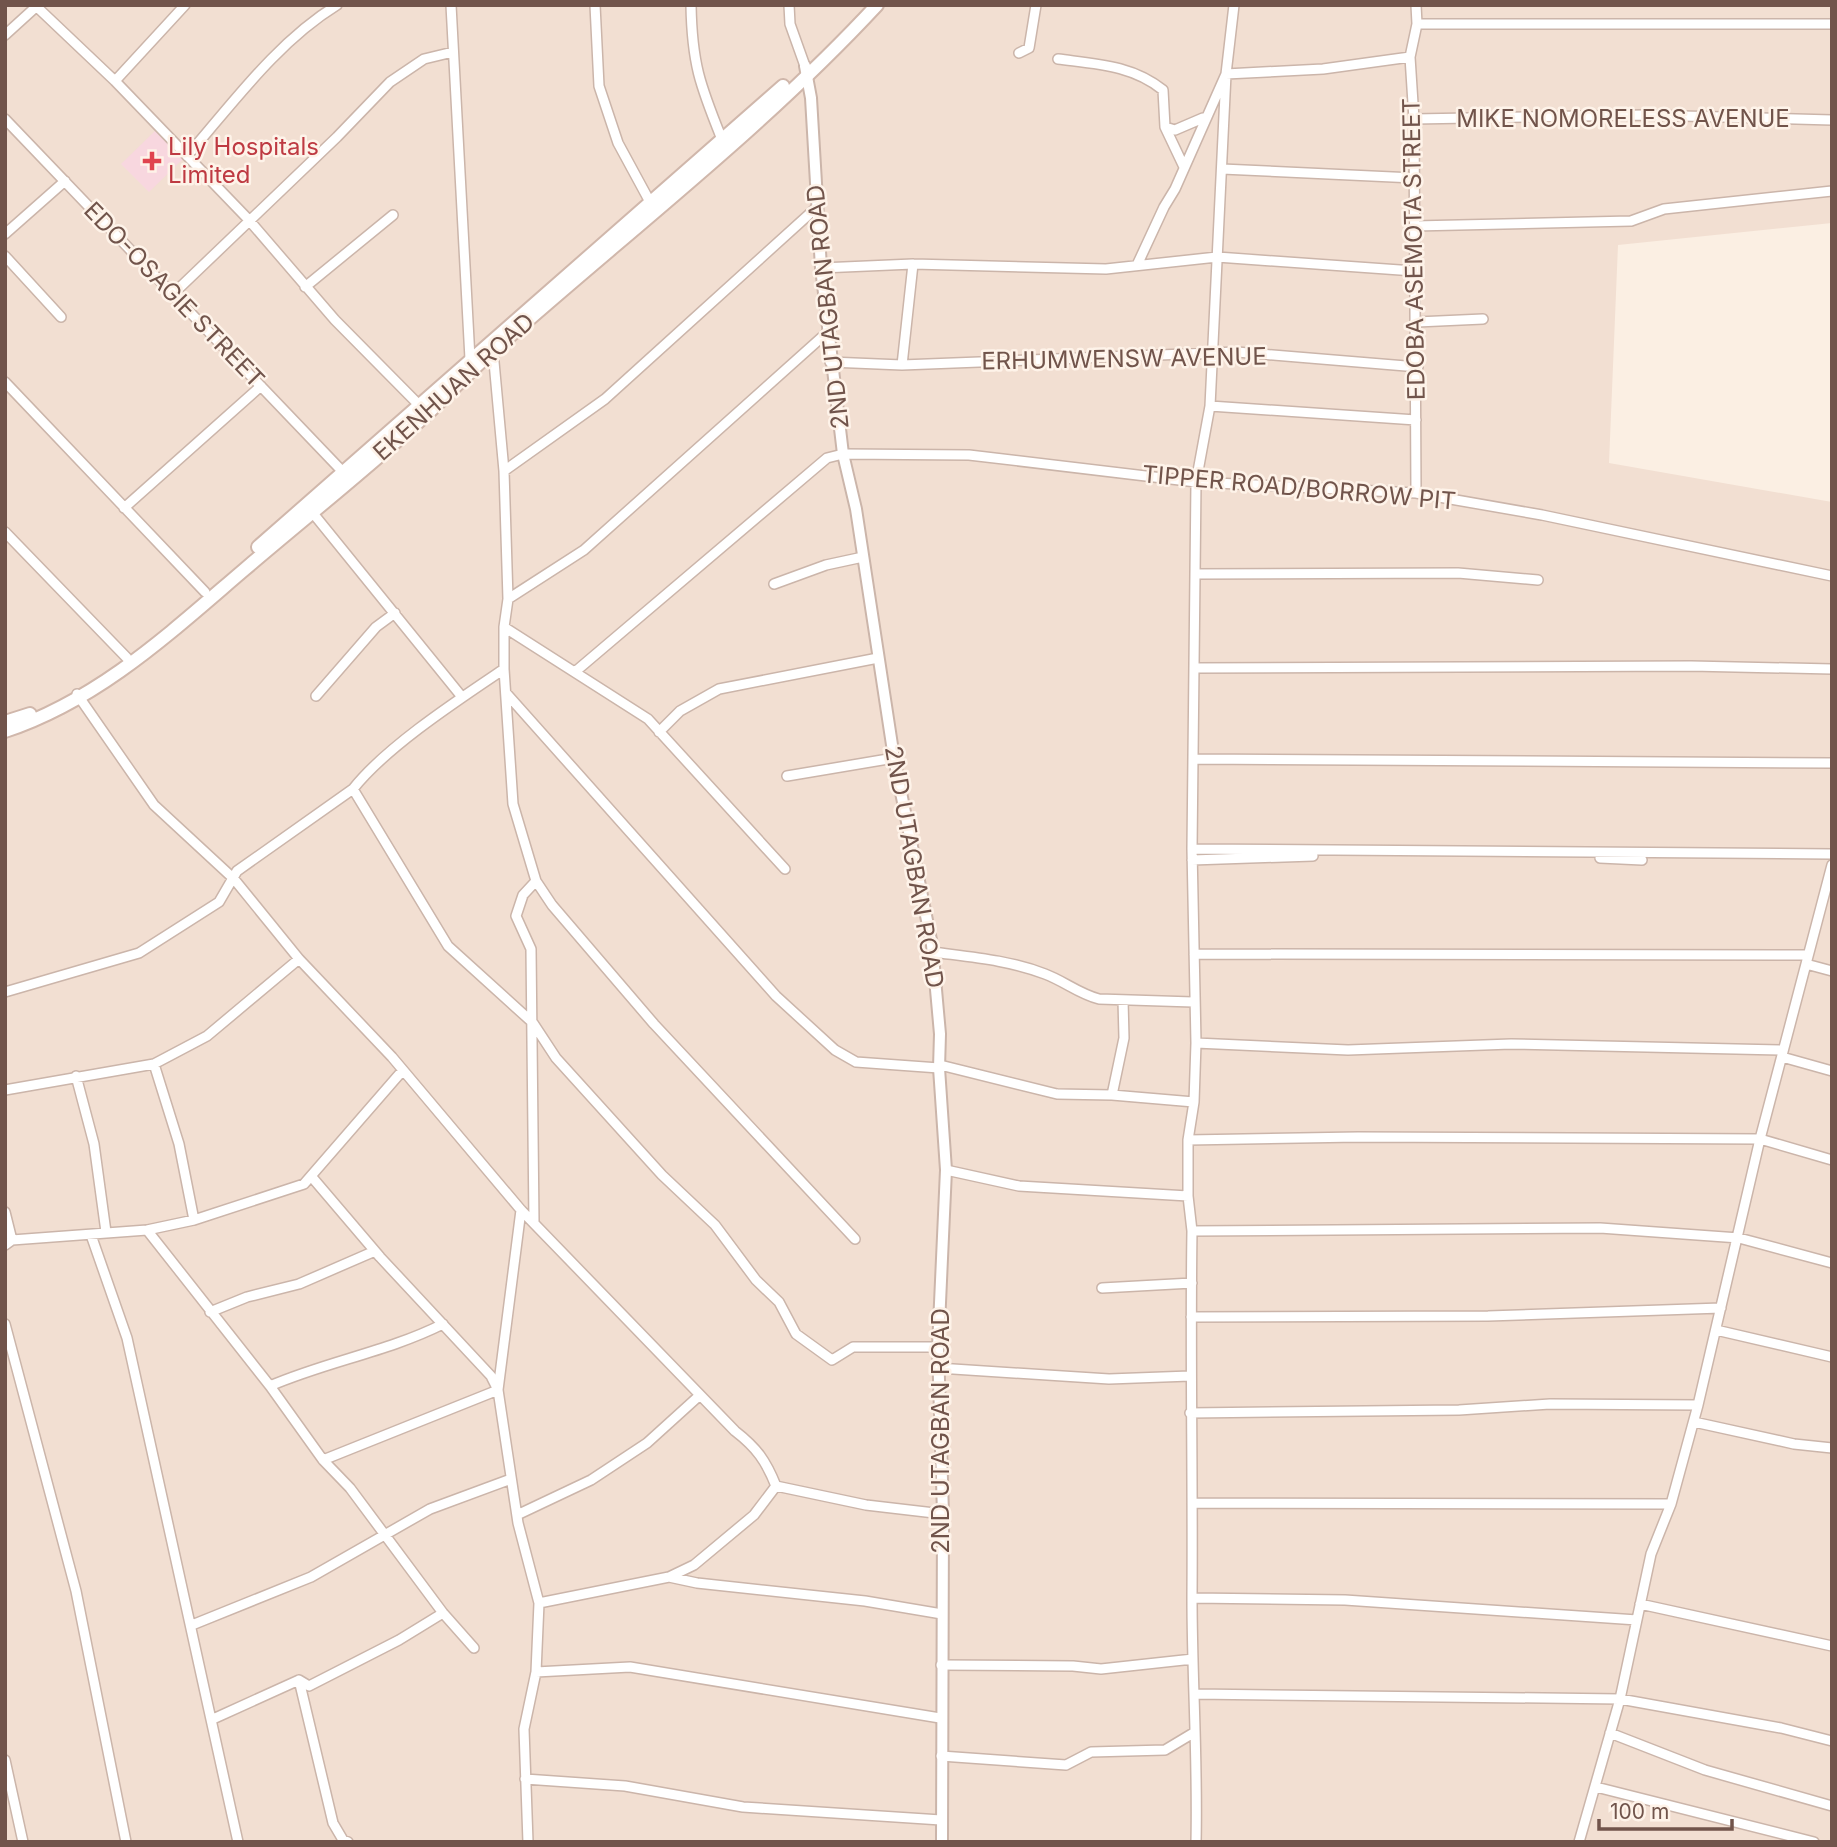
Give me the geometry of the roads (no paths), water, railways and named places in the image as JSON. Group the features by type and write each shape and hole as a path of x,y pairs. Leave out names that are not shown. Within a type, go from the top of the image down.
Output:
{"main road":[{"name":"EKENHUAN ROAD","path":"5,731 46,717 132,663 312,512 424,410 732,144 866,5"},
{"name":"EKENHUAN ROAD","path":"5,722 78,696 127,657 343,472 424,410 470,359 721,138 807,69 877,5"}],"street":[{"path":"116,81 185,5"},
{"path":"187,156 305,25 337,5"},
{"path":"451,5 470,359"},
{"path":"594,5 598,86 618,143 650,202"},
{"path":"691,5 692,51 699,83 721,138"},
{"path":"789,5 790,24 807,69"},
{"path":"1019,53 1030,48 1036,5"},
{"path":"1196,1842 1192,1598 1195,1521 1192,1503 1190,1376 1192,1231 1188,1196 1188,1140 1194,1102 1196,1043 1193,1002 1192,849 1196,482 1210,406 1210,353 1226,74 1234,5"},
{"name":"EDOBA ASEMOTA STREET","path":"1416,5 1417,24 1410,57 1414,119 1414,271 1418,367 1416,493"},
{"path":"5,36 38,6 116,81 248,219 305,287 424,410"},
{"path":"1417,24 1832,24"},
{"path":"173,294 248,219 337,137 390,82 424,59 453,52"},
{"path":"1226,74 1323,69 1410,57"},
{"path":"1058,59 1120,68 1145,75 1163,90 1165,127 1184,167"},
{"name":"2ND UTAGBAN ROAD","path":"807,69 821,268 831,329 831,362 843,454 863,557 894,758 933,952 940,1034 939,1067 946,1170 938,1347 943,1514 940,1717 942,1842"},
{"path":"1138,263 1184,167 1203,118 1226,74"},
{"name":"MIKE NOMORELESS AVENUE","path":"1414,119 1644,116 1832,121"},
{"path":"1165,127 1175,130 1203,118"},
{"name":"EDO-OSAGIE STREET","path":"5,119 343,472"},
{"path":"1222,169 1414,178"},
{"path":"5,234 65,181"},
{"path":"1415,226 1631,221 1664,209 1832,191"},
{"path":"504,471 605,399 816,208"},
{"path":"305,287 393,215"},
{"path":"5,256 61,317"},
{"path":"821,268 913,264 1106,269 1138,263 1217,257 1414,271"},
{"path":"902,365 913,264"},
{"path":"1417,322 1483,319"},
{"path":"508,599 584,550 831,329"},
{"path":"493,351 504,471 508,599 504,627 504,669 513,804 536,881 552,905 654,1024 855,1239"},
{"name":"ERHUMWENSW AVENUE","path":"831,362 902,365 1237,352 1418,367"},
{"path":"5,382 205,592"},
{"path":"124,508 261,386"},
{"path":"1210,406 1416,420"},
{"path":"576,671 827,458 843,454"},
{"name":"TIPPER ROAD/BORROW PIT","path":"843,454 969,454 1196,482 1416,493 1542,514 1832,576"},
{"path":"312,512 462,697"},
{"path":"5,532 127,657"},
{"path":"7,548 18,540"},
{"path":"774,584 827,565 863,557"},
{"path":"1195,574 1458,573 1538,580"},
{"path":"316,696 376,627 395,613"},
{"path":"504,627 648,719 785,869"},
{"path":"659,732 680,711 719,689 878,658"},
{"path":"1195,668 1691,666 1832,669"},
{"path":"5,992 139,953 219,902 237,872 353,789 366,772 462,697 504,669"},
{"path":"506,694 776,996 835,1050 856,1062 939,1067 1057,1094 1112,1095 1194,1102"},
{"path":"78,696 154,805 234,879 299,958 403,1070 521,1210 735,1432 757,1449 770,1466 776,1486"},
{"path":"787,776 894,758"},
{"path":"1195,759 1643,761"},
{"path":"1195,759 1832,763"},
{"path":"353,789 448,946 533,1023 556,1058 662,1175 715,1225 756,1280 779,1302 796,1334 832,1360 853,1347 938,1347"},
{"path":"1192,849 1832,854"},
{"path":"1192,860 1423,854 1541,855 1642,860"},
{"path":"1579,1842 1620,1699 1651,1554 1671,1504 1694,1422 1760,1139 1832,865"},
{"path":"534,1223 531,949 516,916 523,895 536,881"},
{"path":"933,952 1006,963 1045,974 1085,995 1123,1000 1193,1002"},
{"path":"1194,954 1807,959 1832,971"},
{"path":"5,1090 154,1064 207,1036 299,958"},
{"path":"1112,1095 1124,1038 1123,1000"},
{"path":"1196,1043 1348,1049 1511,1044 1782,1054 1832,1071"},
{"path":"154,1064 180,1144 194,1220"},
{"path":"5,1212 9,1242 75,1233 91,1235 147,1230 194,1220 304,1184 403,1070"},
{"path":"76,1076 94,1144 106,1232"},
{"path":"1188,1140 1358,1137 1760,1139 1832,1160"},
{"path":"946,1170 1019,1186 1188,1196"},
{"path":"311,1176 375,1251 491,1376 498,1390"},
{"path":"521,1210 498,1390 517,1515 538,1603 536,1672 524,1729 528,1842"},
{"path":"1192,1231 1600,1228 1739,1238 1832,1263"},
{"path":"147,1230 270,1387 323,1460 350,1488 443,1613 474,1648"},
{"path":"91,1235 127,1339 238,1842"},
{"path":"210,1312 247,1297 299,1284 375,1251"},
{"path":"1102,1288 1192,1283"},
{"path":"1191,1317 1488,1316 1721,1308"},
{"path":"5,1324 76,1591 126,1842"},
{"path":"270,1387 319,1366 405,1343 443,1324"},
{"path":"1716,1330 1832,1357"},
{"path":"938,1368 1109,1379 1190,1376"},
{"path":"323,1460 498,1390"},
{"path":"517,1515 591,1480 625,1458 647,1443 700,1395"},
{"path":"1191,1413 1460,1410 1550,1404 1698,1405"},
{"path":"1694,1422 1794,1444 1832,1448"},
{"path":"192,1625 311,1577 430,1509 511,1479"},
{"path":"776,1486 866,1505 943,1514"},
{"path":"538,1603 669,1577 694,1565 754,1514 776,1486"},
{"path":"1192,1503 1671,1504"},
{"path":"669,1577 698,1583 865,1601 942,1614"},
{"path":"1192,1598 1345,1600 1637,1620"},
{"path":"1640,1604 1832,1646"},
{"path":"299,1680 309,1686 399,1640 443,1613"},
{"path":"941,1665 1101,1669 1193,1658"},
{"path":"536,1672 630,1667 940,1717"},
{"path":"213,1719 299,1680"},
{"path":"299,1680 333,1823 343,1840 348,1842"},
{"path":"1195,1694 1620,1699 1781,1727 1832,1741"},
{"path":"941,1756 1066,1765 1091,1752 1165,1750 1195,1732"},
{"path":"1610,1733 1705,1770 1832,1806"},
{"path":"5,1760 23,1842"},
{"path":"525,1779 625,1786 743,1807 942,1820"},
{"path":"1596,1787 1814,1842"}],"place":[{"name":"Lily Hospitals Limited","path":"152,161"}]}
